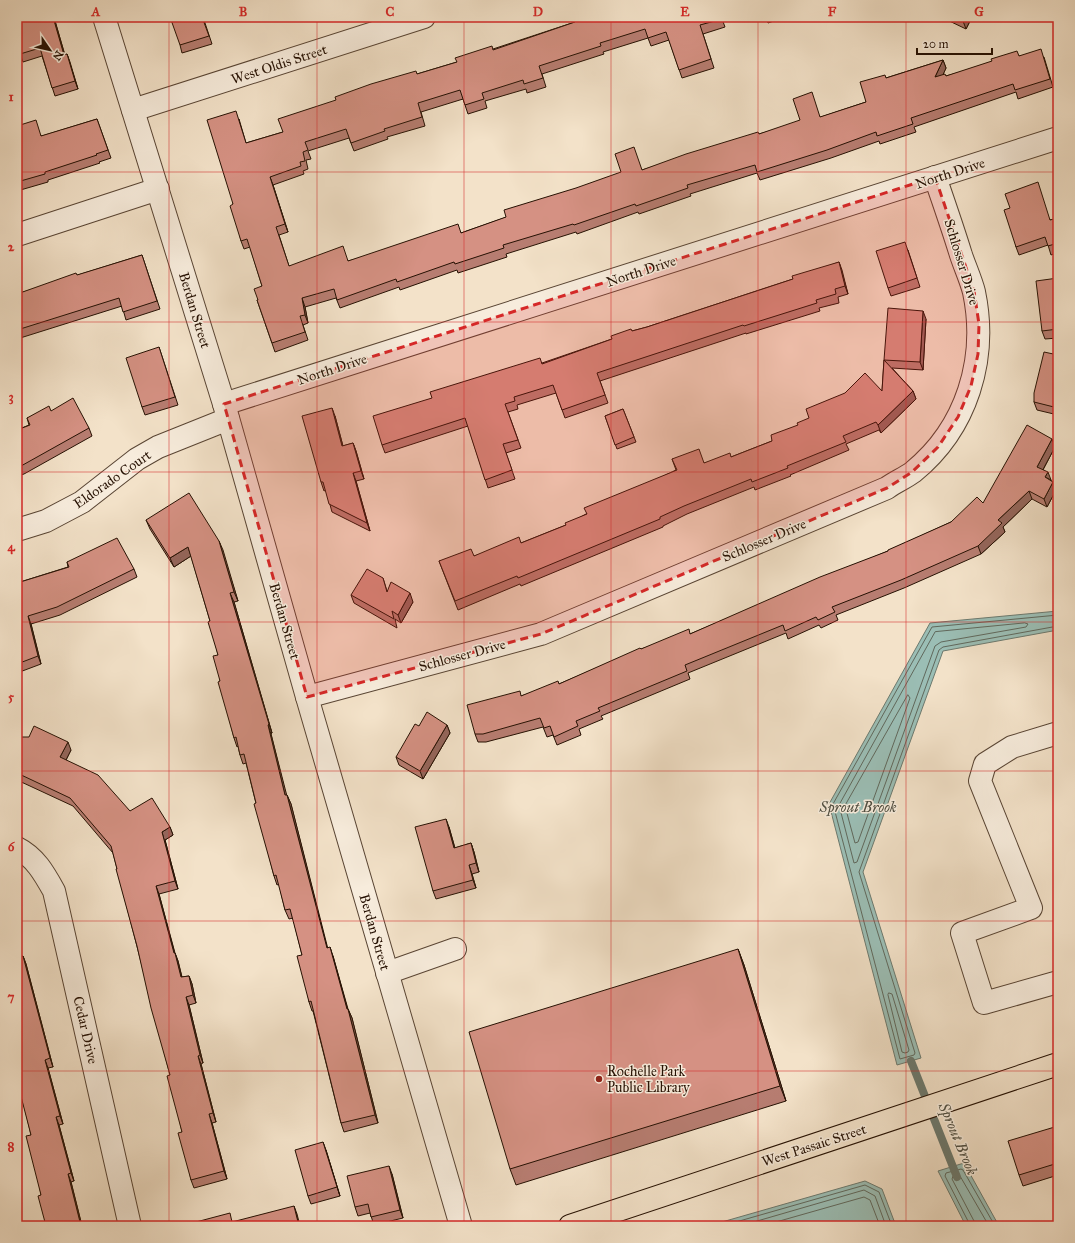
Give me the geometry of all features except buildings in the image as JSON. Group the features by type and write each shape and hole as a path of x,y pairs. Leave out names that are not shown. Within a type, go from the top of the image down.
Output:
{"main road":[{"name":"West Passaic Street","path":"570,1226 1058,1064"}],"street":[{"name":"Berdan Street","path":"104,17 226,411 307,697 461,1226"},
{"name":"West Oldis Street","path":"133,110 424,17"},
{"name":"North Drive","path":"226,411 935,177 1058,138"},
{"name":"Schlosser Drive","path":"307,697 541,634 887,488 912,472 938,447 958,417 971,386 978,354 979,324 974,291 935,177"},
{"path":"17,235 158,189"},
{"name":"Eldorado Court","path":"17,530 46,521 82,502 137,459 226,411"},
{"path":"1058,733 1012,747 985,764 980,781 1031,908 962,933 984,1004 1058,982"},
{"name":"Cedar Drive","path":"17,848 25,852 42,870 54,891 130,1226"},
{"path":"387,973 454,949"}],"highlighted area":[{"path":"935,177 974,291 979,324 978,354 971,386 958,417 938,447 912,472 887,488 541,634 307,697 224,404"}],"water":[{"name":"Sprout Brook","path":"1058,611 1058,630 943,651 863,872 921,1058 897,1065 829,804 930,623"},
{"path":"964,1163 999,1226 966,1226 938,1171"},
{"path":"865,1181 882,1189 896,1226 708,1226"}],"waterway":[{"name":"Sprout Brook","path":"911,1061 957,1177"}],"place":[{"name":"Rochelle Park Public Library","path":"599,1079"}]}
